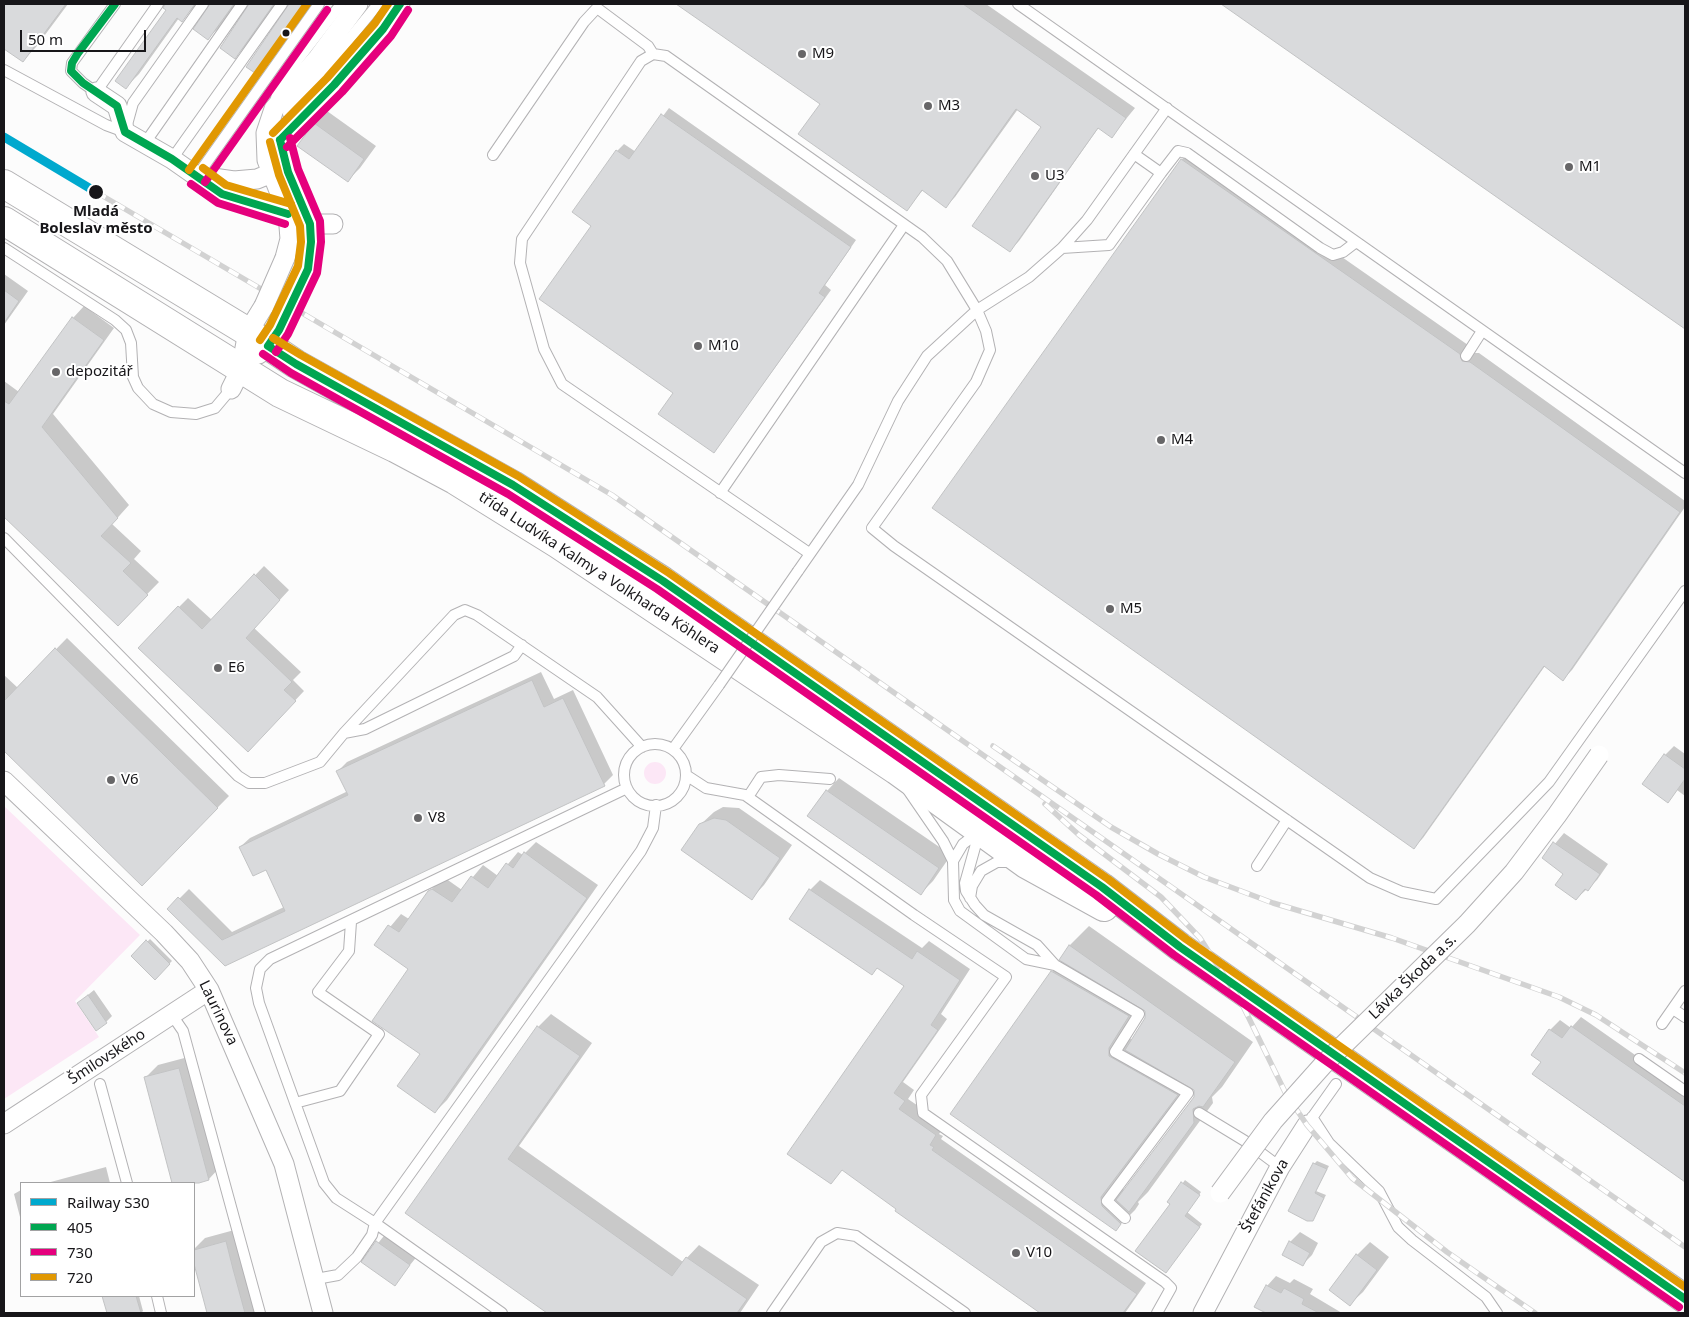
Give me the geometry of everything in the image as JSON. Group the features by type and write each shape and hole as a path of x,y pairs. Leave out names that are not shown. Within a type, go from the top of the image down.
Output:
{"street":[{"path":"258,339 285,317 308,269 311,242 310,224 280,170 267,160 266,133 358,4"},
{"path":"280,140 334,85 382,29 400,4"},
{"path":"96,92 117,106 125,132 172,159 222,194 288,214 310,224 333,224"},
{"path":"236,379 258,339 264,306 285,258 290,239 288,214 280,170 281,111"},
{"path":"197,176 234,181 257,179 280,170"},
{"name":"třída Ludvíka Kalmy a Volkharda Köhlera","path":"4,184 296,364 513,485 663,581 986,822 1026,864 1180,947"},
{"name":"třída Ludvíka Kalmy a Volkharda Köhlera","path":"4,221 236,379 280,394 394,448 463,485 660,610 896,770 1102,887 1180,947 1685,1299"},
{"name":"Lávka Škoda a.s.","path":"1220,1193 1273,1121 1323,1065 1468,924 1514,872 1599,755"},
{"name":"Laurinova","path":"4,781 164,933 190,961 209,990 284,1164 316,1279 323,1313"},
{"name":"Šmilovského","path":"4,1124 209,990"},
{"name":"Štefánikova","path":"1203,1313 1280,1167 1309,1121"}],"lane":[{"path":"115,4 72,63 71,71 82,84 96,92 158,4"},
{"path":"4,70 106,125 125,132 133,103 203,4"},
{"path":"145,143 242,4"},
{"path":"172,159 282,4"},
{"path":"197,176 319,4"},
{"path":"281,111 278,87 342,4"},
{"path":"281,111 378,4"},
{"path":"1018,4 1685,472"},
{"path":"493,155 587,17 597,8 648,46 652,54"},
{"path":"809,553 720,494 562,384 544,349 520,263 522,239 641,61 652,54 666,56 922,237 947,261 977,310 986,330 990,350 976,382 872,528 894,546 1370,878 1402,892 1436,899 1549,782 1685,591"},
{"path":"673,749 858,485 898,401 926,356 977,310 1029,277 1062,248 1087,220 1167,108"},
{"path":"1062,248 1109,245 1178,151 1187,153 1320,248 1333,255 1343,252 1356,242"},
{"path":"1134,154 1161,173"},
{"path":"720,494 904,225"},
{"path":"4,248 115,320 126,330 131,342 133,377 138,388 153,404 171,412 196,414 215,408 236,379"},
{"path":"1466,356 1482,331"},
{"path":"4,538 238,776 250,782 265,783 320,762 344,733 454,615 466,610 477,615 598,697 642,746"},
{"path":"344,733 365,729 514,656 522,645"},
{"path":"663,745 673,749 680,756 686,775 681,792 666,804 656,805 639,801 627,788 625,769 628,760 642,746 663,745"},
{"path":"896,770 943,841 953,861 954,900 960,911 1026,958 1055,965 1139,1014 1115,1052 1188,1093 1107,1202 1126,1218"},
{"path":"686,775 706,788 748,797 914,915 1006,977 921,1095 923,1113 1165,1282 1172,1288 1157,1313"},
{"path":"748,797 761,777 779,775 830,779"},
{"path":"502,1313 375,1223 336,1198 324,1182 259,1003 256,988 260,969 270,960 627,788"},
{"path":"316,1279 338,1275 357,1257 372,1235 375,1223 641,851 653,828 656,805"},
{"path":"1257,866 1286,820"},
{"path":"953,861 963,844 986,822"},
{"path":"986,822 965,882 966,891 970,899 984,915 1037,945 1055,965"},
{"path":"970,899 977,876 988,866 1005,860 1026,864"},
{"path":"295,1103 340,1090 379,1034 318,992 348,951 351,922"},
{"path":"1662,1024 1685,991"},
{"path":"1673,1008 1685,1017"},
{"path":"172,1015 183,1031 260,1313"},
{"path":"1639,1058 1685,1091"},
{"path":"100,1084 127,1182"},
{"name":"Štefánikova","path":"1309,1121 1336,1084"},
{"path":"1199,1113 1246,1141 1280,1167"},
{"path":"1309,1121 1378,1192 1398,1226 1412,1240 1486,1297 1496,1313"},
{"path":"772,1313 821,1242 837,1233 856,1236 965,1313"},
{"path":"157,1297 161,1313"}],"shaded area":[{"path":"655,762 663,765 666,773 663,781 655,784 647,781 644,773 647,765"},
{"path":"4,806 140,935 75,1001 99,1037 4,1099"}],"building":[{"path":"4,4 66,4 23,62 4,49"},
{"path":"165,4 195,4 182,22 177,18 126,89 115,81 166,10 163,8"},
{"path":"210,4 234,4 208,40 193,29"},
{"path":"249,4 274,4 235,59 220,48"},
{"path":"289,4 310,4 258,75 246,67"},
{"name":"M3","path":"676,4 963,4 1126,118 1112,138 1098,128 1010,252 972,226 1041,127 1016,109 946,208 922,190 907,211 798,134 820,104"},
{"name":"M1","path":"1221,4 1685,4 1685,329"},
{"name":"M10","path":"661,114 851,247 819,293 825,297 714,453 658,414 673,393 539,299 591,226 572,212 616,150 629,159"},
{"path":"314,123 364,159 348,182 297,146"},
{"path":"1181,159 1460,354 1462,361 1470,362 1680,512 1563,681 1544,666 1414,849 932,508"},
{"path":"4,290 19,301 4,323"},
{"path":"72,317 104,340 42,427 118,518 101,536 131,563 123,571 148,595 118,626 4,517 4,401 9,404"},
{"name":"E6","path":"254,574 280,600 246,638 292,682 284,690 296,701 248,752 138,648 178,606 202,629"},
{"name":"V6","path":"55,648 218,808 142,886 4,751 4,701"},
{"name":"V8","path":"532,680 544,707 563,698 605,786 225,966 167,909 178,897 222,940 285,911 266,870 253,876 239,847 348,795 336,771"},
{"path":"1664,754 1685,769 1685,779 1668,803 1642,784"},
{"path":"826,790 939,868 921,895 807,816"},
{"path":"714,818 726,820 780,858 752,900 681,850 699,824"},
{"path":"1553,842 1600,874 1588,891 1585,889 1576,900 1555,885 1563,874 1542,858"},
{"path":"524,852 587,898 435,1113 397,1086 420,1054 372,1021 408,969 374,945 388,925 399,932 428,891 432,889 452,902 471,876 488,888 506,863 513,868"},
{"path":"809,889 912,959 917,951 960,980 931,1025 938,1030 894,1093 905,1101 899,1109 936,1135 930,1145 934,1147 932,1150 1137,1294 1123,1313 1040,1313 895,1211 896,1209 842,1170 831,1184 787,1154 904,986 877,968 872,975 789,919"},
{"path":"146,940 170,964 155,980 131,956"},
{"path":"1069,945 1235,1062 1203,1107 1199,1106 1193,1109 1194,1123 1129,1212 1116,1200 1194,1097 1194,1090 1125,1050 1145,1018 1145,1011 1059,960"},
{"path":"1051,971 1129,1016 1109,1048 1109,1056 1178,1095 1101,1197 1102,1206 1121,1224 1116,1231 950,1114"},
{"path":"88,995 107,1023 96,1031 77,1003"},
{"path":"537,1026 580,1056 508,1159 672,1276 686,1257 747,1299 737,1313 547,1313 405,1213"},
{"path":"1571,1026 1685,1106 1685,1182 1532,1074 1541,1062 1531,1055 1549,1029 1562,1038"},
{"path":"179,1068 209,1180 199,1183 172,1182 144,1077"},
{"path":"1313,1163 1327,1169 1315,1193 1324,1198 1313,1221 1307,1221 1288,1211"},
{"path":"1181,1182 1200,1195 1185,1216 1200,1227 1166,1273 1135,1251 1170,1204 1167,1202"},
{"path":"226,1241 245,1313 207,1313 195,1268 195,1250"},
{"path":"376,1241 410,1265 395,1286 361,1262"},
{"path":"1289,1241 1310,1253 1303,1266 1282,1255"},
{"path":"1356,1254 1377,1270 1350,1306 1329,1290"},
{"path":"1266,1285 1281,1293 1284,1288 1304,1299 1302,1304 1319,1313 1266,1313 1254,1307"},
{"path":"102,1297 136,1297 141,1313 107,1313"}],"railway":[{"path":"96,192 612,495 1685,1247"},
{"path":"993,746 1111,827 1158,854 1204,877 1273,903 1392,938 1559,997 1596,1015 1685,1073"},
{"path":"1045,804 1079,835 1161,897 1200,938 1241,1002 1286,1094 1307,1125 1352,1178 1447,1252 1535,1313"}],"rail line":[{"name":"S30","path":"4,137 96,192"}],"transit line":[{"name":"405","path":"115,4 78,53 72,63 71,71 83,83 117,106 125,132 172,159 222,194 288,214"},
{"name":"720","path":"189,170 307,4"},
{"name":"720","path":"273,133 327,78 375,23 388,4"},
{"name":"405","path":"280,140 334,85 383,29 400,4"},
{"name":"730","path":"205,182 327,10"},
{"name":"730","path":"287,147 342,92 391,36 408,10"},
{"name":"730","path":"276,352 288,334 317,273 321,242 320,221 298,169 290,138"},
{"name":"405","path":"268,346 279,330 308,269 311,242 310,224 288,172 280,140"},
{"name":"720","path":"260,340 270,325 298,266 301,242 300,226 279,175 270,142"},
{"name":"720","path":"203,168 226,185 291,204"},
{"name":"730","path":"191,184 218,203 285,224"},
{"name":"720","path":"273,338 518,476 669,573 1108,879 1186,939 1685,1287"},
{"name":"405","path":"268,346 296,364 513,485 663,581 1102,887 1180,947 1685,1299"},
{"name":"730","path":"263,354 291,373 508,494 657,589 1096,895 1174,955 1679,1307"}],"place":[{"name":"M9","path":"802,54"},
{"name":"M3","path":"928,106"},
{"name":"M1","path":"1569,167"},
{"name":"U3","path":"1035,176"},
{"name":"Mladá Boleslav město","path":"96,192"},
{"name":"M10","path":"698,346"},
{"name":"depozitář","path":"56,372"},
{"name":"M4","path":"1161,440"},
{"name":"M5","path":"1110,609"},
{"name":"E6","path":"218,668"},
{"name":"V6","path":"111,780"},
{"name":"V8","path":"418,818"},
{"name":"V10","path":"1016,1253"}]}
